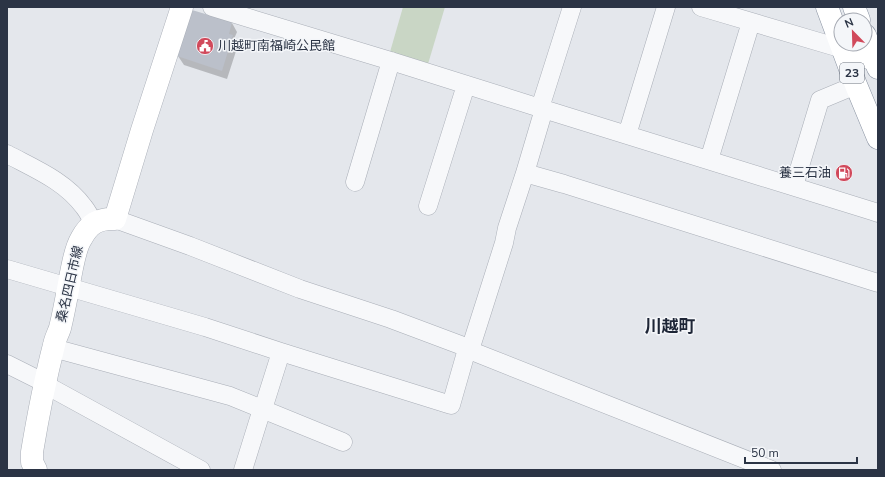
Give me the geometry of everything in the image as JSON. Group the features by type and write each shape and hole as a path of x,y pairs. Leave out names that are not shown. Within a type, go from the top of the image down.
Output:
{"main road":[{"path":"94,224 107,218 115,219 182,7"},
{"name":"23","path":"827,7 833,23"},
{"name":"23","path":"844,52 878,138"},
{"path":"850,52 877,63"},
{"name":"23","path":"872,52 877,63"},
{"name":"桑名四日市線","path":"36,470 32,462 32,452 44,384 53,348 60,328 75,255 80,240 87,230 94,224"}],"street":[{"path":"212,7 391,61 878,213"},
{"path":"7,269 205,328 451,405 504,244 507,228 525,173 572,7"},
{"path":"627,135 666,7"},
{"path":"701,7 833,46"},
{"path":"709,160 751,22"},
{"path":"355,182 391,61"},
{"path":"428,206 466,85"},
{"path":"794,186 820,100 856,85"},
{"path":"7,154 42,172 62,185 84,208 94,224"},
{"path":"525,173 571,186 878,283"},
{"path":"115,219 198,249 300,289 390,319 463,346 469,350 772,470"},
{"path":"53,348 230,396 343,442"},
{"path":"243,470 281,352"},
{"path":"7,364 201,470"}],"green space":[{"path":"403,7 445,7 428,64 390,52"}],"building":[{"name":"川越町南福崎公民館","path":"192,10 232,22 229,34 233,35 222,71 177,56"}],"place":[{"name":"川越町南福崎公民館","path":"205,46"},
{"name":"養三石油","path":"844,173"}],"district":[{"name":"川越町","path":"670,326"}]}
